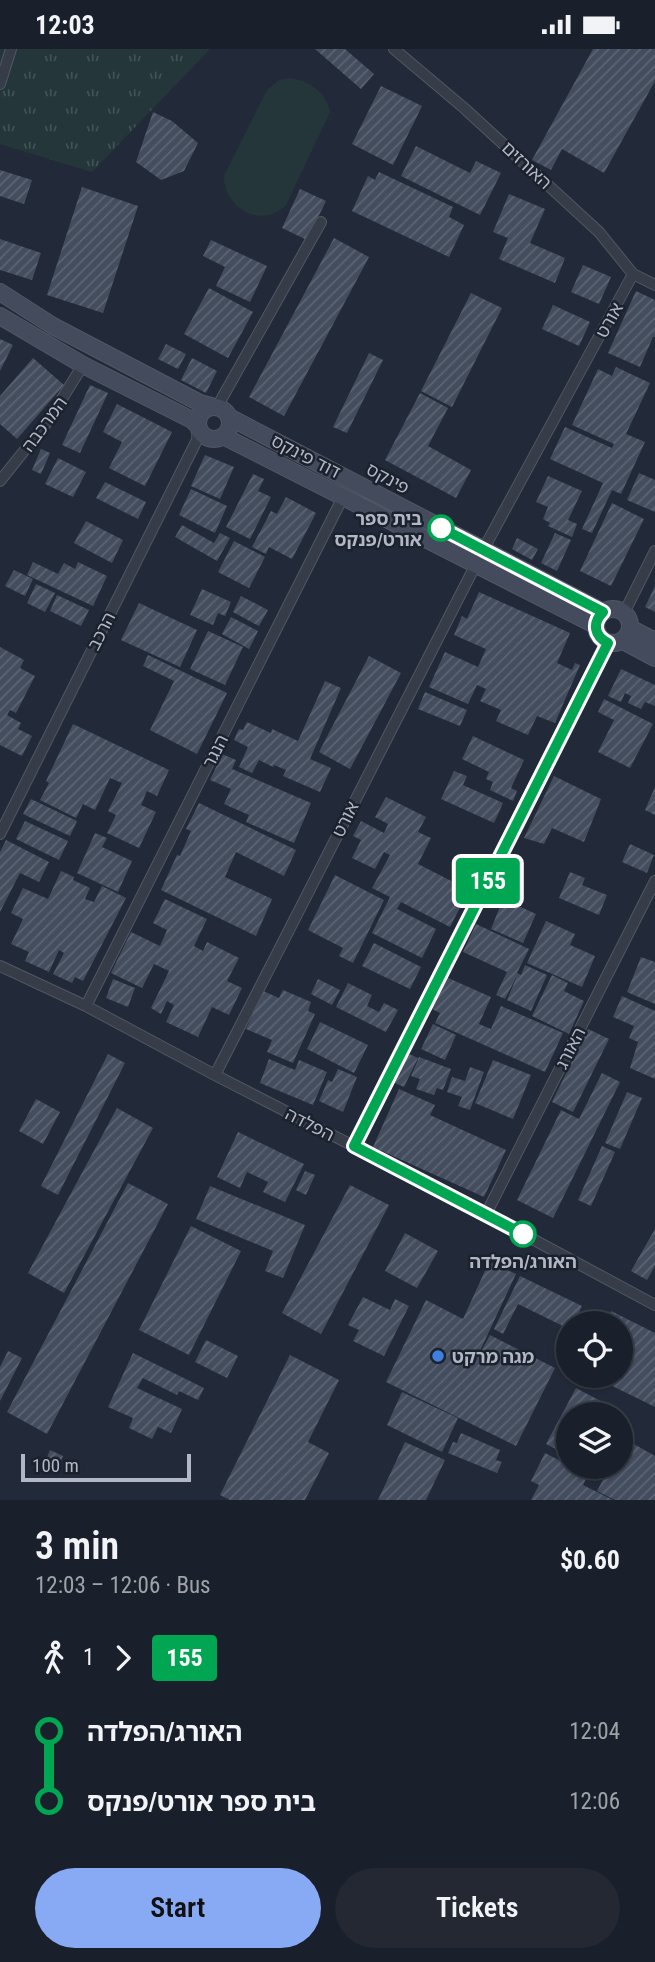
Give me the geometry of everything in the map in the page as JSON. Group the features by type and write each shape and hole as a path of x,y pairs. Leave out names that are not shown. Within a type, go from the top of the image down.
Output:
{"street":[{"path":"0,84 11,49"},
{"name":"האורזים","path":"394,49 464,107 599,232 634,274 655,285"},
{"path":"219,410 321,222"},
{"name":"אורט","path":"215,1075 479,557 634,274"},
{"name":"פינקס","path":"0,292 53,326 200,403 219,410 479,557 599,618"},
{"path":"0,316 83,365 192,420 201,434 209,439 223,436 230,427 219,410"},
{"name":"המרכבה","path":"0,481 48,421 83,365"},
{"path":"198,426 202,411 219,410"},
{"name":"הרכב","path":"0,834 197,440 198,426"},
{"name":"דוד פינקס","path":"223,436 343,497 479,557"},
{"name":"הנגר","path":"86,1006 343,497"},
{"path":"354,1146 621,632 655,551"},
{"path":"655,641 621,632 598,636 599,618 613,609 621,632 655,658"},
{"name":"האורג","path":"486,1214 655,881"},
{"name":"הפלדה","path":"0,966 86,1006 655,1305"}],"green space":[{"path":"0,49 210,49 92,172 0,144"},
{"path":"290,78 304,82 321,93 330,112 286,205 266,216 255,215 237,206 230,198 224,176 267,90 279,80"}],"building":[{"path":"315,49 345,49 374,74 361,89"},
{"path":"593,49 655,49 655,81 604,173 562,149 551,170 532,160"},
{"path":"381,86 422,106 393,165 352,144"},
{"path":"153,112 172,121 198,143 184,171 161,180 136,162"},
{"path":"416,146 470,173 476,161 501,173 480,215 401,176"},
{"path":"0,170 32,180 24,204 0,196"},
{"path":"379,172 453,207 449,217 464,225 449,257 352,211 368,176 375,180"},
{"path":"82,187 138,206 103,313 47,295"},
{"path":"300,189 326,201 307,240 282,228"},
{"path":"509,194 545,209 530,243 565,258 555,283 499,259 508,238 493,232"},
{"path":"334,238 369,257 284,416 249,397"},
{"path":"0,239 41,253 32,280 0,270"},
{"path":"211,240 267,266 250,302 216,286 225,267 203,256"},
{"path":"583,265 611,277 599,304 571,292"},
{"path":"209,288 253,312 228,358 184,334"},
{"path":"636,291 655,300 655,337 640,367 608,353"},
{"path":"471,293 502,308 452,407 421,391"},
{"path":"553,305 590,322 579,346 542,329"},
{"path":"0,339 13,345 0,371"},
{"path":"166,344 186,354 178,369 158,359"},
{"path":"369,353 383,360 347,433 333,427"},
{"path":"33,358 64,385 17,439 0,424 0,396"},
{"path":"192,358 217,371 206,393 181,380"},
{"path":"616,367 650,383 626,434 645,442 621,494 612,490 592,533 582,529 603,483 550,459 565,427 612,448 614,444 572,425 598,369 612,376"},
{"path":"90,385 108,393 80,453 62,445"},
{"path":"420,393 448,408 428,446 471,470 456,498 385,460"},
{"path":"117,404 172,432 145,486 109,468 122,442 103,432"},
{"path":"41,449 50,453 41,474 32,470"},
{"path":"205,455 234,467 220,499 191,486"},
{"path":"58,458 86,472 73,497 45,484"},
{"path":"639,473 655,480 655,512 627,500"},
{"path":"253,474 264,479 258,491 271,497 250,539 226,527"},
{"path":"548,476 582,491 568,520 577,524 572,537 548,526 550,523 543,519 548,507 536,502"},
{"path":"105,482 146,502 138,519 96,498"},
{"path":"191,489 227,506 215,533 179,515"},
{"path":"286,497 316,513 292,559 269,547 266,554 252,547 271,511 277,514"},
{"path":"612,503 644,519 611,586 580,571"},
{"path":"86,521 123,540 112,563 74,543"},
{"path":"182,525 214,543 220,533 230,538 217,561 175,537"},
{"path":"555,533 571,540 557,571 541,563"},
{"path":"517,538 538,549 532,560 512,549"},
{"path":"234,541 265,557 249,588 218,572"},
{"path":"33,562 58,574 64,563 75,569 78,562 107,576 93,606 27,575"},
{"path":"14,570 33,579 25,596 5,586"},
{"path":"36,584 55,593 45,612 27,603"},
{"path":"655,586 655,612 645,607"},
{"path":"202,589 231,602 225,616 218,613 213,625 190,615"},
{"path":"479,592 570,633 557,663 572,670 575,663 580,665 555,723 537,716 528,735 496,721 501,710 480,701 486,689 477,685 468,704 429,687 445,652 478,667 486,649 454,635 462,616 467,619"},
{"path":"57,595 89,610 81,626 50,611"},
{"path":"241,596 268,610 259,626 233,612"},
{"path":"139,603 197,630 180,667 121,640"},
{"path":"231,617 258,631 249,649 222,634"},
{"path":"208,631 243,647 225,685 190,669"},
{"path":"0,647 24,660 20,668 35,676 16,713 10,710 7,715 21,723 18,729 32,736 22,756 0,745"},
{"path":"148,655 227,693 197,754 150,730 174,681 143,666"},
{"path":"369,656 401,673 350,769 319,752"},
{"path":"621,669 655,685 655,706 645,702 641,709 628,703 631,696 625,693 621,702 608,696"},
{"path":"325,681 341,688 310,759 331,768 320,792 283,776 286,770 259,760 252,773 239,767 248,747 234,740 239,729 243,730 247,722 271,733 272,729 298,741"},
{"path":"425,692 467,710 460,726 418,709"},
{"path":"604,699 653,724 630,768 598,752 614,720 598,712"},
{"path":"73,724 169,770 157,796 147,791 141,805 156,812 139,848 107,833 116,815 108,811 122,783 110,778 95,810 83,804 76,818 40,800"},
{"path":"473,736 524,760 511,788 517,791 513,801 490,790 493,782 486,779 489,772 462,759"},
{"path":"222,754 236,760 232,769 311,803 294,843 246,822 249,815 224,804 231,789 210,780"},
{"path":"454,771 467,776 463,785 503,803 494,823 441,799"},
{"path":"554,776 601,799 584,842 552,828 544,844 524,838"},
{"path":"655,787 655,815 645,810"},
{"path":"386,797 426,817 418,832 431,838 418,864 469,890 450,927 401,902 397,909 436,929 422,958 372,933 390,897 372,888 390,855 384,852 375,869 352,858 361,840 353,836 361,821 384,833 388,824 375,817"},
{"path":"31,799 77,821 70,836 23,814"},
{"path":"199,803 296,850 284,876 236,852 225,877 272,899 256,936 161,890 191,831 186,829"},
{"path":"25,821 68,841 59,860 16,839"},
{"path":"95,833 107,838 102,847 132,861 118,892 77,873"},
{"path":"6,840 49,862 39,882 20,873 0,912 0,852"},
{"path":"630,844 654,855 647,873 622,862"},
{"path":"461,855 480,865 471,883 452,874"},
{"path":"61,871 90,888 85,899 94,902 102,886 126,898 83,981 75,977 72,983 53,974 64,953 59,950 49,972 25,961 29,952 11,944 23,919 11,913 23,888 48,899"},
{"path":"570,872 585,878 582,885 607,895 599,915 559,898"},
{"path":"335,875 384,900 353,963 339,956 343,948 308,930"},
{"path":"165,899 207,919 194,946 203,951 207,942 239,958 227,981 242,988 229,1015 212,1007 198,1037 166,1022 174,1005 167,1001 161,1014 151,1008 169,971 154,964 142,988 111,973 131,932 160,946 167,930 153,923"},
{"path":"503,899 536,914 523,943 491,929"},
{"path":"546,921 575,934 570,945 595,956 582,987 527,963"},
{"path":"476,924 529,949 517,973 521,975 525,965 547,975 531,1011 507,1000 517,976 505,999 496,995 507,972 463,952"},
{"path":"374,943 421,967 410,989 362,966"},
{"path":"641,957 655,962 655,1004 627,992"},
{"path":"552,975 568,983 564,991 584,1001 569,1034 532,1016"},
{"path":"446,977 491,997 479,1024 491,1029 501,1006 563,1033 545,1072 435,1023 440,1013 432,1009"},
{"path":"113,979 135,988 128,1007 106,998"},
{"path":"318,979 340,990 332,1005 311,994"},
{"path":"348,983 372,995 367,1006 379,1012 384,1003 398,1010 386,1032 336,1007"},
{"path":"283,990 311,1002 308,1011 315,1014 293,1063 267,1052 272,1040 246,1029 263,991 279,998"},
{"path":"622,996 655,1011 655,1079 630,1068 638,1042 629,1038 634,1026 613,1017"},
{"path":"320,1022 368,1045 354,1073 307,1049"},
{"path":"433,1024 456,1035 445,1060 421,1049"},
{"path":"588,1029 609,1039 573,1112 552,1102"},
{"path":"108,1054 125,1063 58,1195 41,1186"},
{"path":"409,1054 418,1058 404,1087 395,1083"},
{"path":"419,1057 451,1069 443,1090 437,1088 434,1095 416,1089 420,1079 411,1076"},
{"path":"269,1059 295,1070 299,1060 327,1072 313,1105 260,1083"},
{"path":"493,1060 531,1075 513,1119 475,1103"},
{"path":"470,1067 484,1072 470,1110 458,1106 462,1097 447,1092 452,1077 465,1081"},
{"path":"338,1069 357,1077 343,1112 319,1101 328,1080 332,1082"},
{"path":"602,1073 620,1082 553,1218 517,1200 561,1110 579,1119"},
{"path":"399,1089 435,1105 430,1115 506,1150 484,1197 373,1147"},
{"path":"627,1092 642,1098 620,1149 605,1143"},
{"path":"36,1099 60,1112 43,1144 19,1131"},
{"path":"117,1108 153,1128 64,1293 28,1273"},
{"path":"238,1132 304,1164 285,1202 263,1192 268,1182 247,1172 240,1188 217,1177"},
{"path":"602,1146 615,1152 591,1206 578,1200"},
{"path":"305,1171 315,1175 306,1195 296,1190"},
{"path":"128,1183 168,1204 47,1434 7,1412"},
{"path":"350,1185 389,1205 321,1334 282,1313"},
{"path":"210,1186 305,1225 283,1278 265,1271 273,1251 196,1219"},
{"path":"191,1226 241,1251 189,1355 139,1330"},
{"path":"655,1229 655,1266 647,1280 631,1271"},
{"path":"405,1233 438,1251 417,1288 385,1271"},
{"path":"489,1262 516,1274 472,1368 490,1335 555,1368 516,1446 386,1382 426,1300 463,1319"},
{"path":"520,1276 582,1306 580,1311 556,1311 556,1323 518,1304 503,1334 494,1329"},
{"path":"363,1297 390,1310 395,1299 409,1306 384,1356 353,1341 359,1330 348,1325"},
{"path":"633,1322 655,1333 655,1407 616,1388 633,1388"},
{"path":"206,1340 238,1356 227,1378 195,1362"},
{"path":"8,1351 22,1358 0,1401 0,1367"},
{"path":"133,1353 204,1388 198,1400 179,1391 177,1395 143,1378 137,1388 182,1409 171,1433 158,1427 152,1439 129,1428 133,1418 108,1407"},
{"path":"290,1355 339,1380 308,1442 329,1453 305,1500 230,1500 220,1495"},
{"path":"576,1388 602,1402 568,1402"},
{"path":"402,1392 458,1418 442,1452 387,1425"},
{"path":"556,1425 556,1449 546,1444"},
{"path":"461,1433 500,1450 496,1460 502,1462 497,1473 448,1453"},
{"path":"405,1442 445,1460 426,1500 378,1500"},
{"path":"633,1444 655,1456 655,1500 615,1500 597,1491 604,1479 633,1479"},
{"path":"50,1450 63,1456 58,1468 45,1462"},
{"path":"545,1453 556,1459 556,1479 586,1479 583,1485 613,1500 531,1500 539,1485 531,1481"}],"bus line":[{"name":"155","path":"441,528 603,612 595,625 598,636 608,643 354,1146 523,1234"}],"place":[{"name":"בית ספר אורט/פנקס","path":"441,528"},
{"name":"האורג/הפלדה","path":"523,1234"},
{"name":"מגה מרקט","path":"438,1356"}]}
